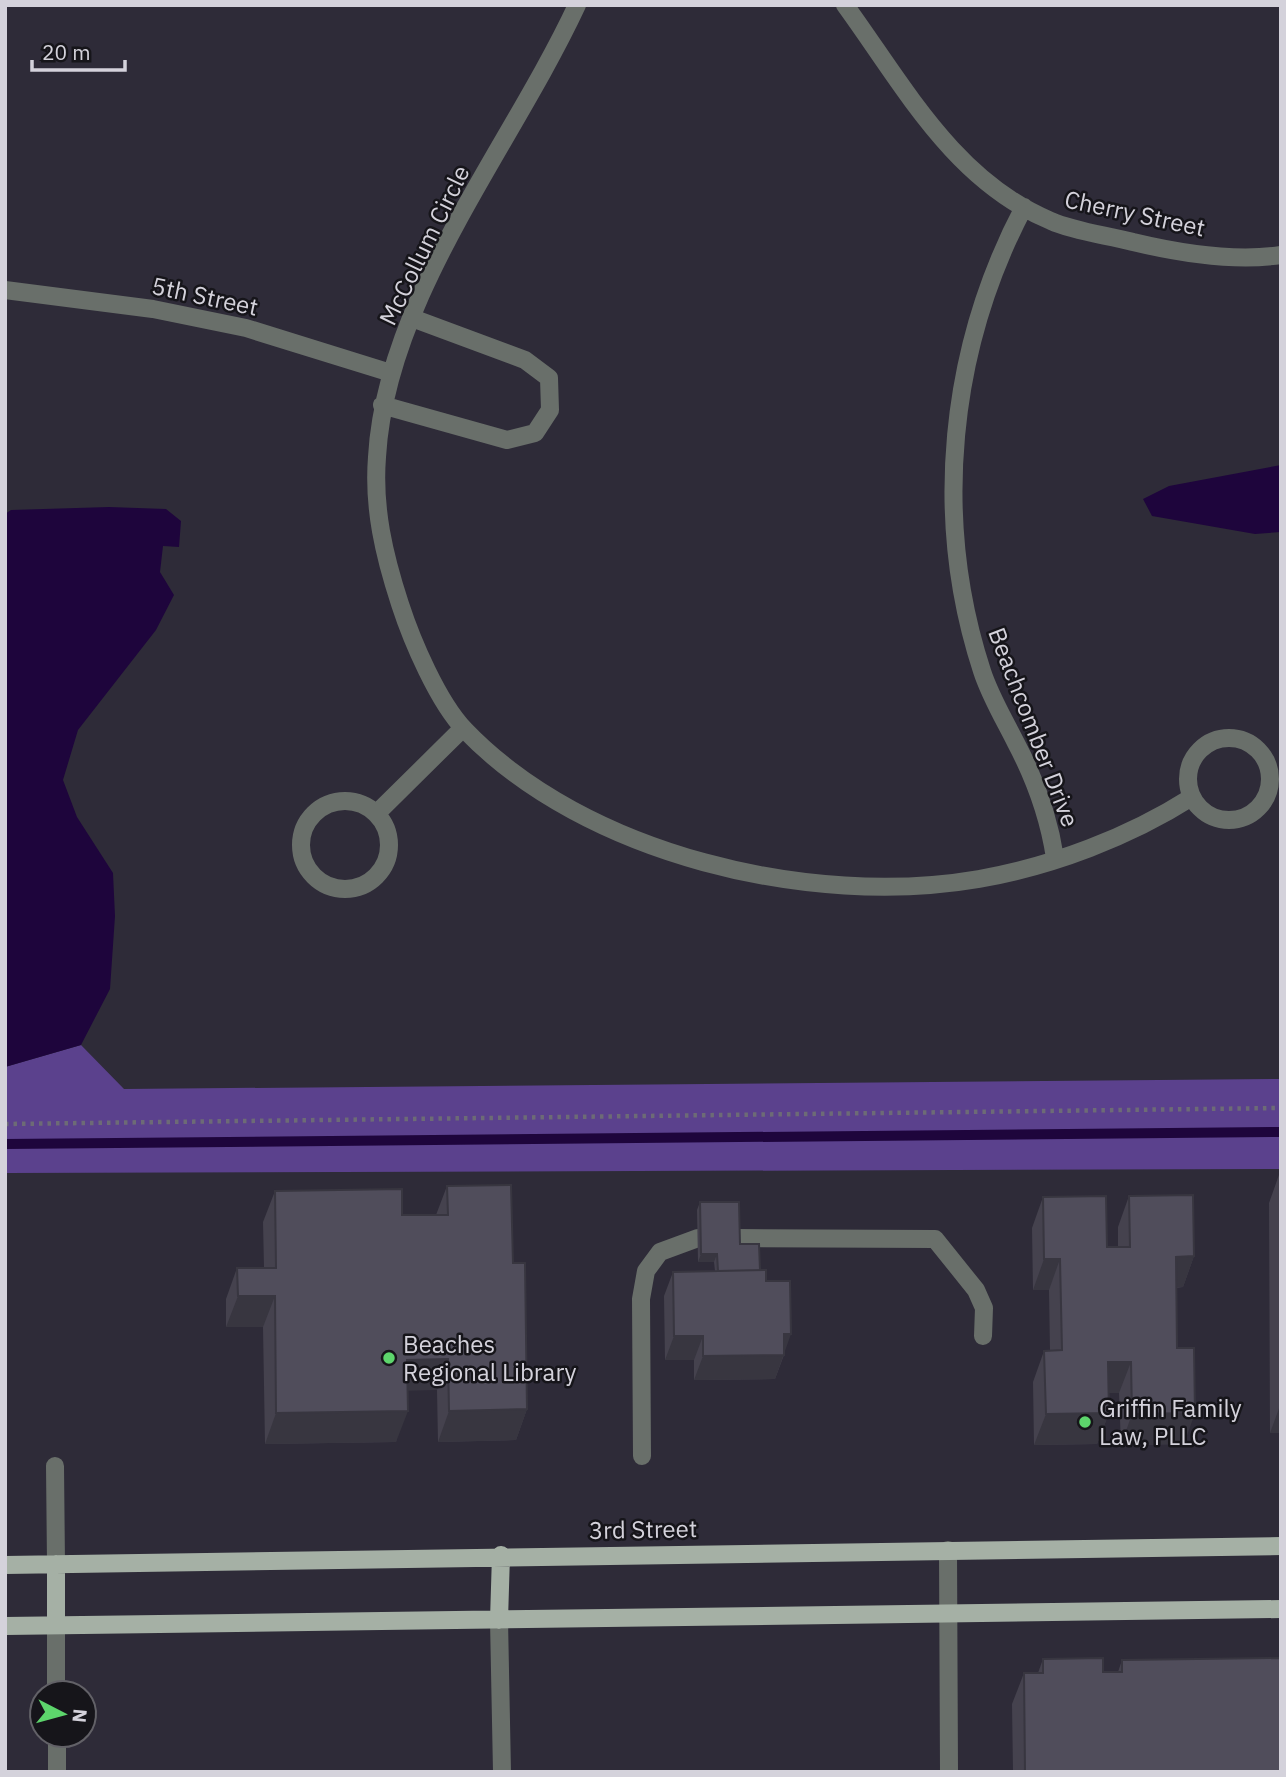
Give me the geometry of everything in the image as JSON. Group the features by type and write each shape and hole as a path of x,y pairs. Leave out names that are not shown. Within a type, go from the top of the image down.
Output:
{"main road":[{"name":"3rd Street","path":"5,1564 1281,1546"},
{"path":"499,1620 501,1555"},
{"path":"56,1564 56,1625"},
{"path":"5,1626 1281,1609"}],"street":[{"name":"McCollum Circle","path":"577,5 428,280 391,373 382,405 376,494 384,554 412,639 463,728 512,771 584,815 660,848 709,864 809,882 871,886 980,878 1101,844 1164,814 1192,797"},
{"name":"Cherry Street","path":"845,5 926,121 986,183 1024,207 1052,222 1153,246 1213,255 1281,255"},
{"name":"Beachcomber Drive","path":"1024,207 999,253 966,359 953,448 956,537 967,618 982,673 1038,792 1051,831 1055,858"},
{"name":"5th Street","path":"5,290 153,309 246,328 391,373"},
{"path":"382,405 507,440 535,433 550,410 549,378 525,360 412,318"},
{"path":"376,814 463,728"},
{"path":"1233,738 1252,745 1267,761 1270,787 1265,802 1250,816 1234,821 1216,819 1200,809 1192,797 1189,788 1190,766 1197,753 1216,740 1233,738"},
{"path":"338,802 353,802 376,814 388,835 388,856 377,876 358,888 337,889 317,879 305,864 301,852 301,837 311,817 326,806 338,802"},
{"path":"642,1456 641,1299 646,1271 660,1252 698,1238"},
{"path":"736,1238 935,1239 976,1290 984,1308 983,1336"},
{"path":"55,1466 56,1564"},
{"path":"948,1550 949,1772"},
{"path":"499,1620 502,1772"},
{"path":"56,1625 56,1679"},
{"path":"57,1749 57,1772"}],"path":[{"path":"5,1124 1281,1108"}],"shaded area":[{"path":"1281,465 1281,532 1255,534 1152,516 1143,499 1169,486"},
{"path":"109,507 166,509 181,521 179,547 163,546 160,572 174,595 156,630 78,730 63,780 77,817 113,873 115,916 110,989 81,1045 5,1067 5,514 11,510"},
{"path":"81,1045 124,1089 1281,1079 1281,1169 5,1173 5,1067"}],"building":[{"path":"1280,1172 1281,1172 1281,1373"},
{"name":"Beaches Regional Library","path":"511,1185 513,1263 525,1263 527,1409 449,1411 448,1359 407,1360 408,1411 276,1413 275,1296 238,1296 237,1268 276,1268 275,1191 402,1189 402,1215 448,1215 447,1186"},
{"path":"1193,1195 1194,1256 1176,1257 1177,1348 1194,1348 1195,1413 1132,1414 1131,1362 1108,1362 1109,1413 1046,1414 1044,1351 1062,1350 1060,1259 1044,1259 1043,1197 1106,1196 1107,1247 1130,1247 1129,1196"},
{"path":"700,1202 739,1202 740,1244 759,1244 760,1270 718,1271 717,1254 701,1254"},
{"path":"766,1270 766,1281 790,1281 791,1334 784,1334 784,1355 703,1356 703,1336 674,1336 673,1272"},
{"path":"1103,1658 1103,1672 1122,1672 1122,1660 1281,1658 1281,1772 1025,1772 1024,1673 1043,1673 1043,1659"}],"waterway":[{"path":"5,1144 1281,1132"}],"place":[{"name":"Beaches Regional Library","path":"389,1358"},
{"name":"Griffin Family Law, PLLC","path":"1085,1422"}]}
